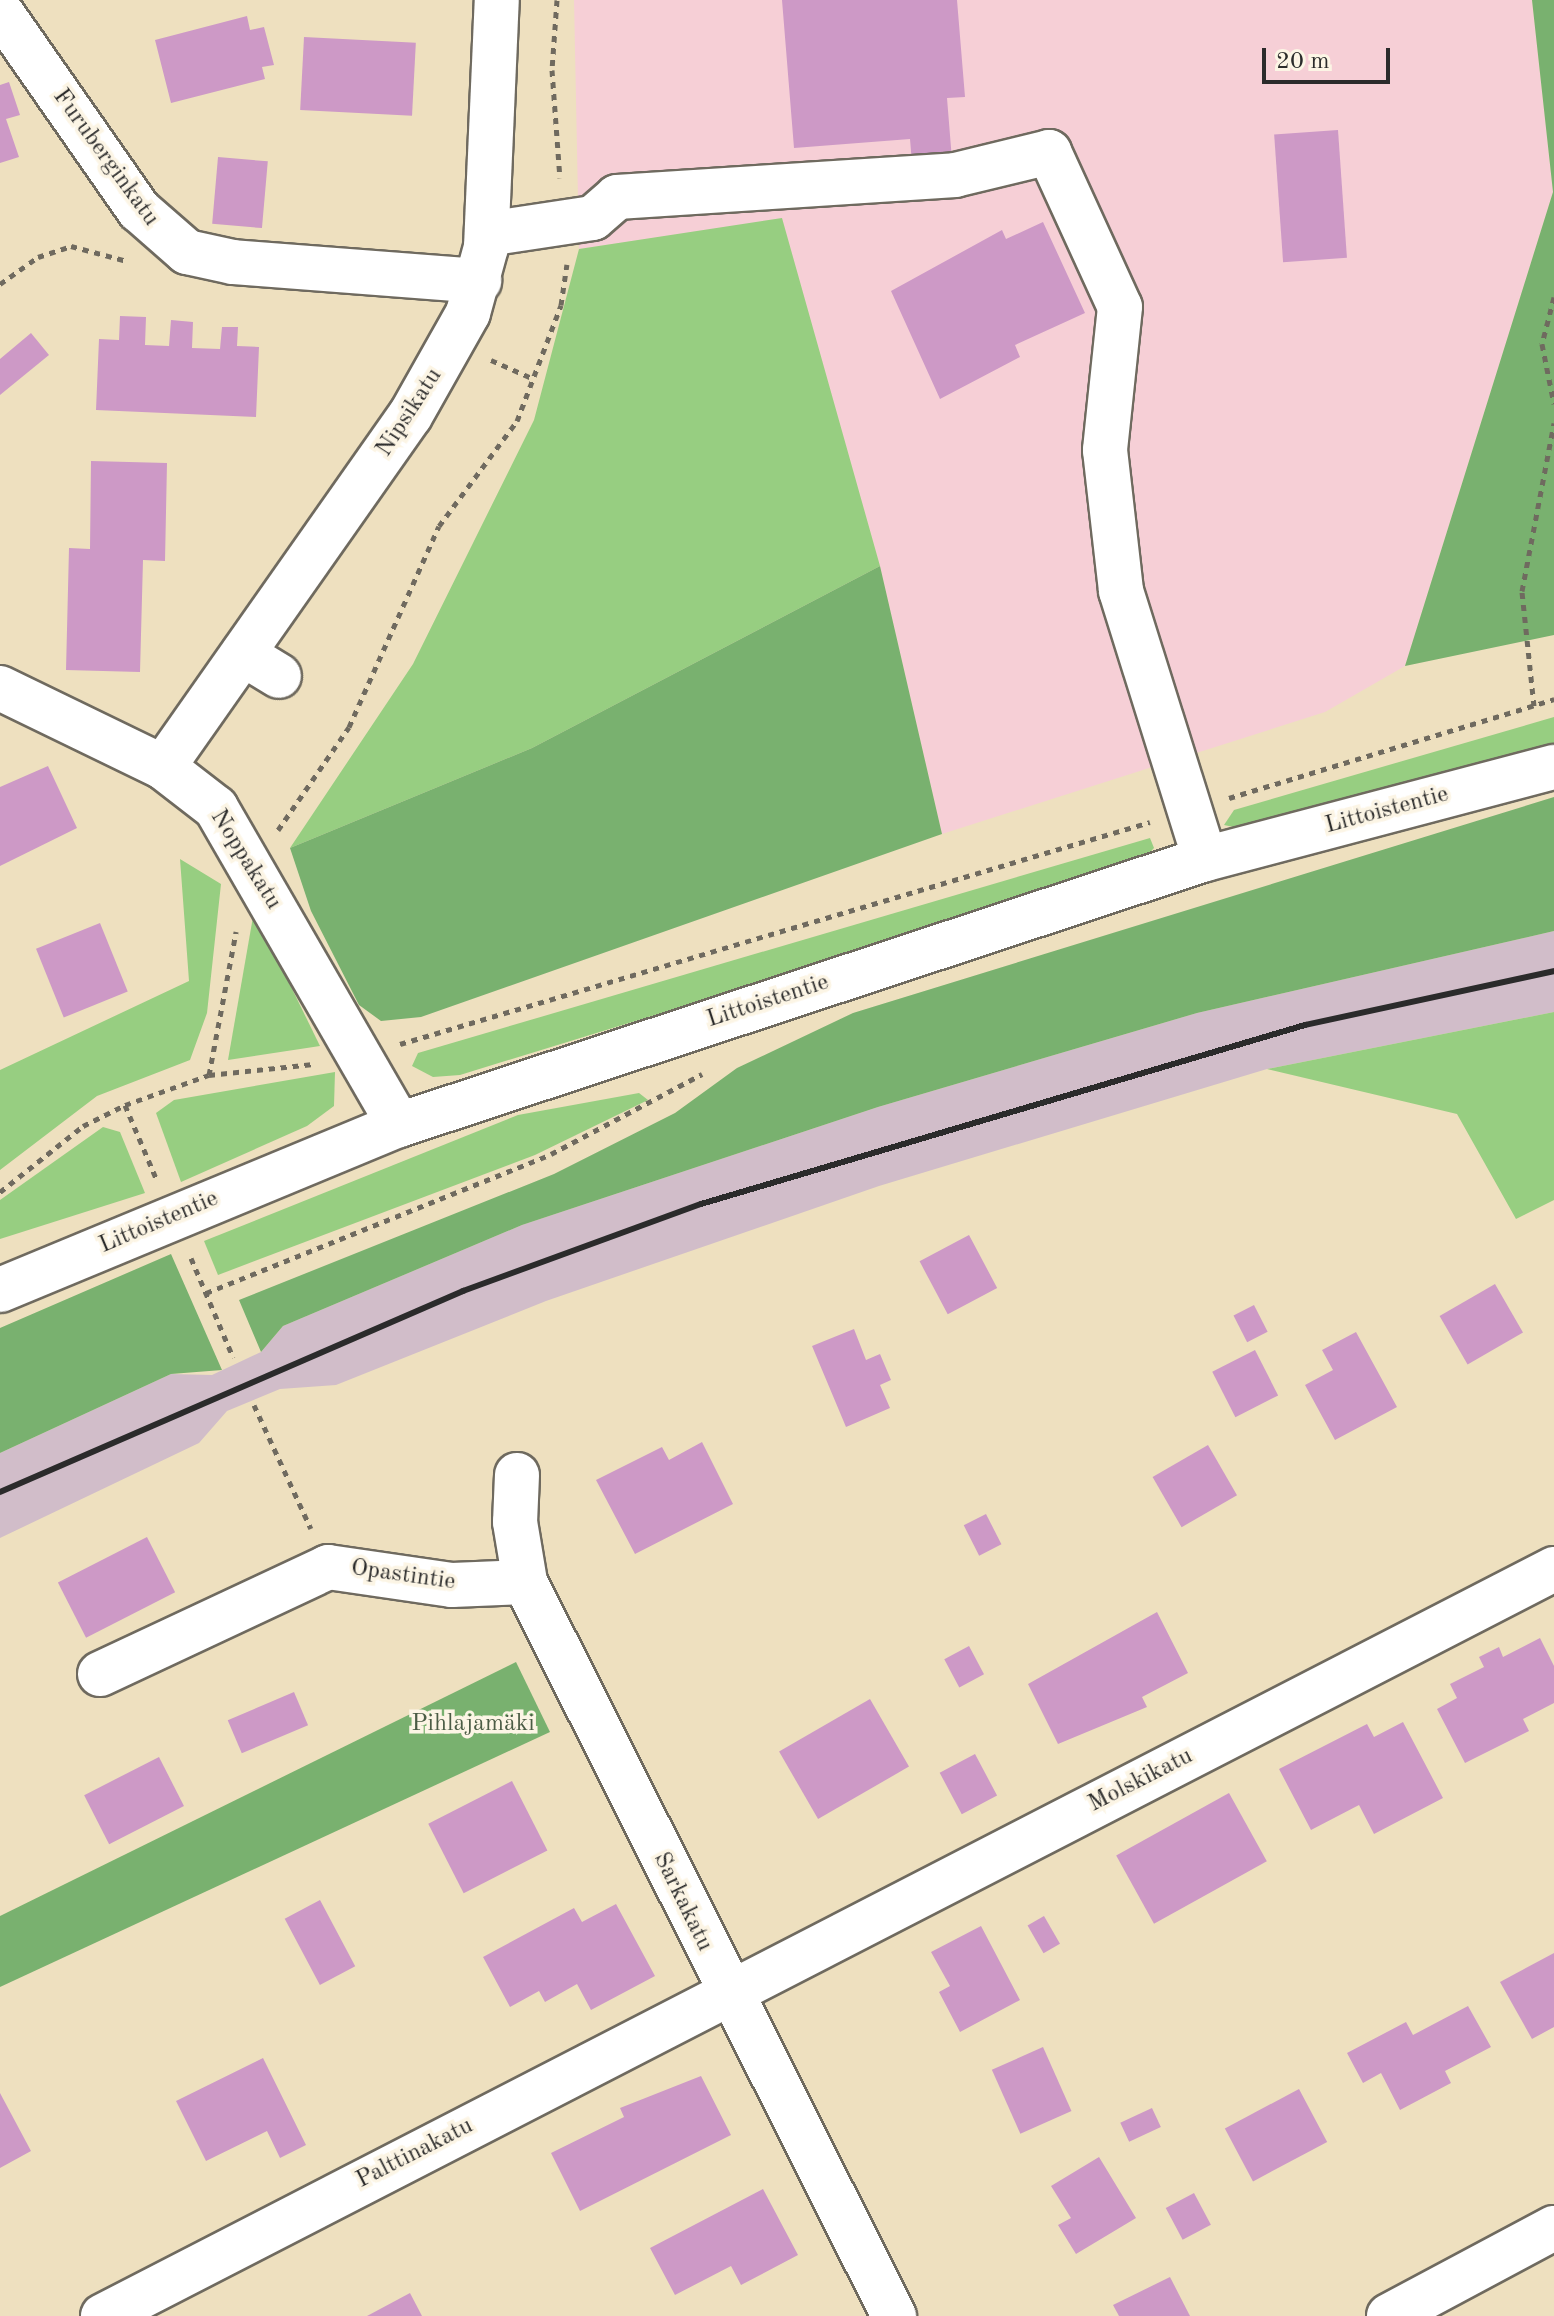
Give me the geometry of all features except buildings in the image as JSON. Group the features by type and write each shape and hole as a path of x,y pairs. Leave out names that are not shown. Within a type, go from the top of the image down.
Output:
{"street":[{"name":"Nipsikatu","path":"163,767 435,379 479,281 487,234 497,0"},
{"name":"Furuberginkatu","path":"0,11 139,210 187,252 233,262 479,281"},
{"path":"487,234 593,218 617,197 955,175 1049,152 1120,307 1105,450 1121,591 1194,809 1205,859"},
{"path":"243,654 279,676"},
{"name":"Noppakatu","path":"0,688 163,767 216,808 250,860 399,1125"},
{"name":"Littoistentie","path":"0,1290 399,1125 1205,859 1554,767"},
{"name":"Sarkakatu","path":"517,1475 515,1522 525,1582 727,1992 894,2316"},
{"path":"100,1674 328,1567"},
{"name":"Opastintie","path":"328,1567 452,1585 525,1582"},
{"name":"Molskikatu","path":"727,1992 1554,1569"},
{"name":"Palttinakatu","path":"103,2316 727,1992"},
{"path":"1389,2316 1554,2228"}],"path":[{"path":"209,1075 250,860 349,727 439,526 517,421 561,305 565,222 552,70 557,0"},
{"path":"1554,297 1542,344 1554,404"},
{"path":"1534,706 1522,591 1554,423"},
{"path":"0,1192 83,1126 125,1105 209,1075 359,1058 1554,699"},
{"path":"206,1293 551,1154 711,1071"},
{"path":"125,1105 159,1185"},
{"path":"187,1250 233,1357"},
{"path":"254,1405 328,1567"}],"shaded area":[{"path":"574,0 1532,0 1553,192 1405,666 1325,712 942,834 880,566 782,219 579,249"},
{"path":"1554,931 1554,1012 1267,1069 879,1186 546,1301 336,1385 280,1389 227,1411 199,1443 0,1538 0,1453 171,1374 212,1375 261,1352 283,1326 522,1225 878,1107 1197,1013"}],"green space":[{"path":"1532,0 1554,0 1554,635 1405,666 1553,192"},
{"path":"782,218 880,566 532,748 290,848 413,664 534,420 579,249"},
{"path":"880,566 942,834 421,1017 381,1021 359,1005 311,911 290,848 532,748"},
{"path":"1554,717 1554,745 1400,791 1238,828 1224,825 1234,810"},
{"path":"1554,797 1554,931 1197,1013 878,1107 522,1225 283,1326 261,1352 239,1300 554,1174 675,1113 737,1068 853,1013"},
{"path":"1150,838 1154,848 1136,867 460,1075 433,1077 412,1066 418,1053"},
{"path":"180,859 221,884 207,1013 190,1060 97,1096 0,1170 0,1070 189,981"},
{"path":"254,911 320,1046 228,1060"},
{"path":"1554,1012 1554,1200 1516,1219 1457,1114 1267,1069"},
{"path":"335,1072 334,1106 307,1126 181,1182 156,1113 174,1100"},
{"path":"639,1093 648,1100 535,1155 218,1275 204,1241 518,1115"},
{"path":"103,1127 120,1132 145,1193 0,1239 0,1200"},
{"path":"171,1254 222,1370 171,1374 0,1453 0,1328"},
{"name":"Pihlajamäki","path":"516,1662 550,1732 0,1987 0,1916"}],"railway":[{"path":"0,1492 463,1291 701,1204 1305,1025 1554,971"}]}
